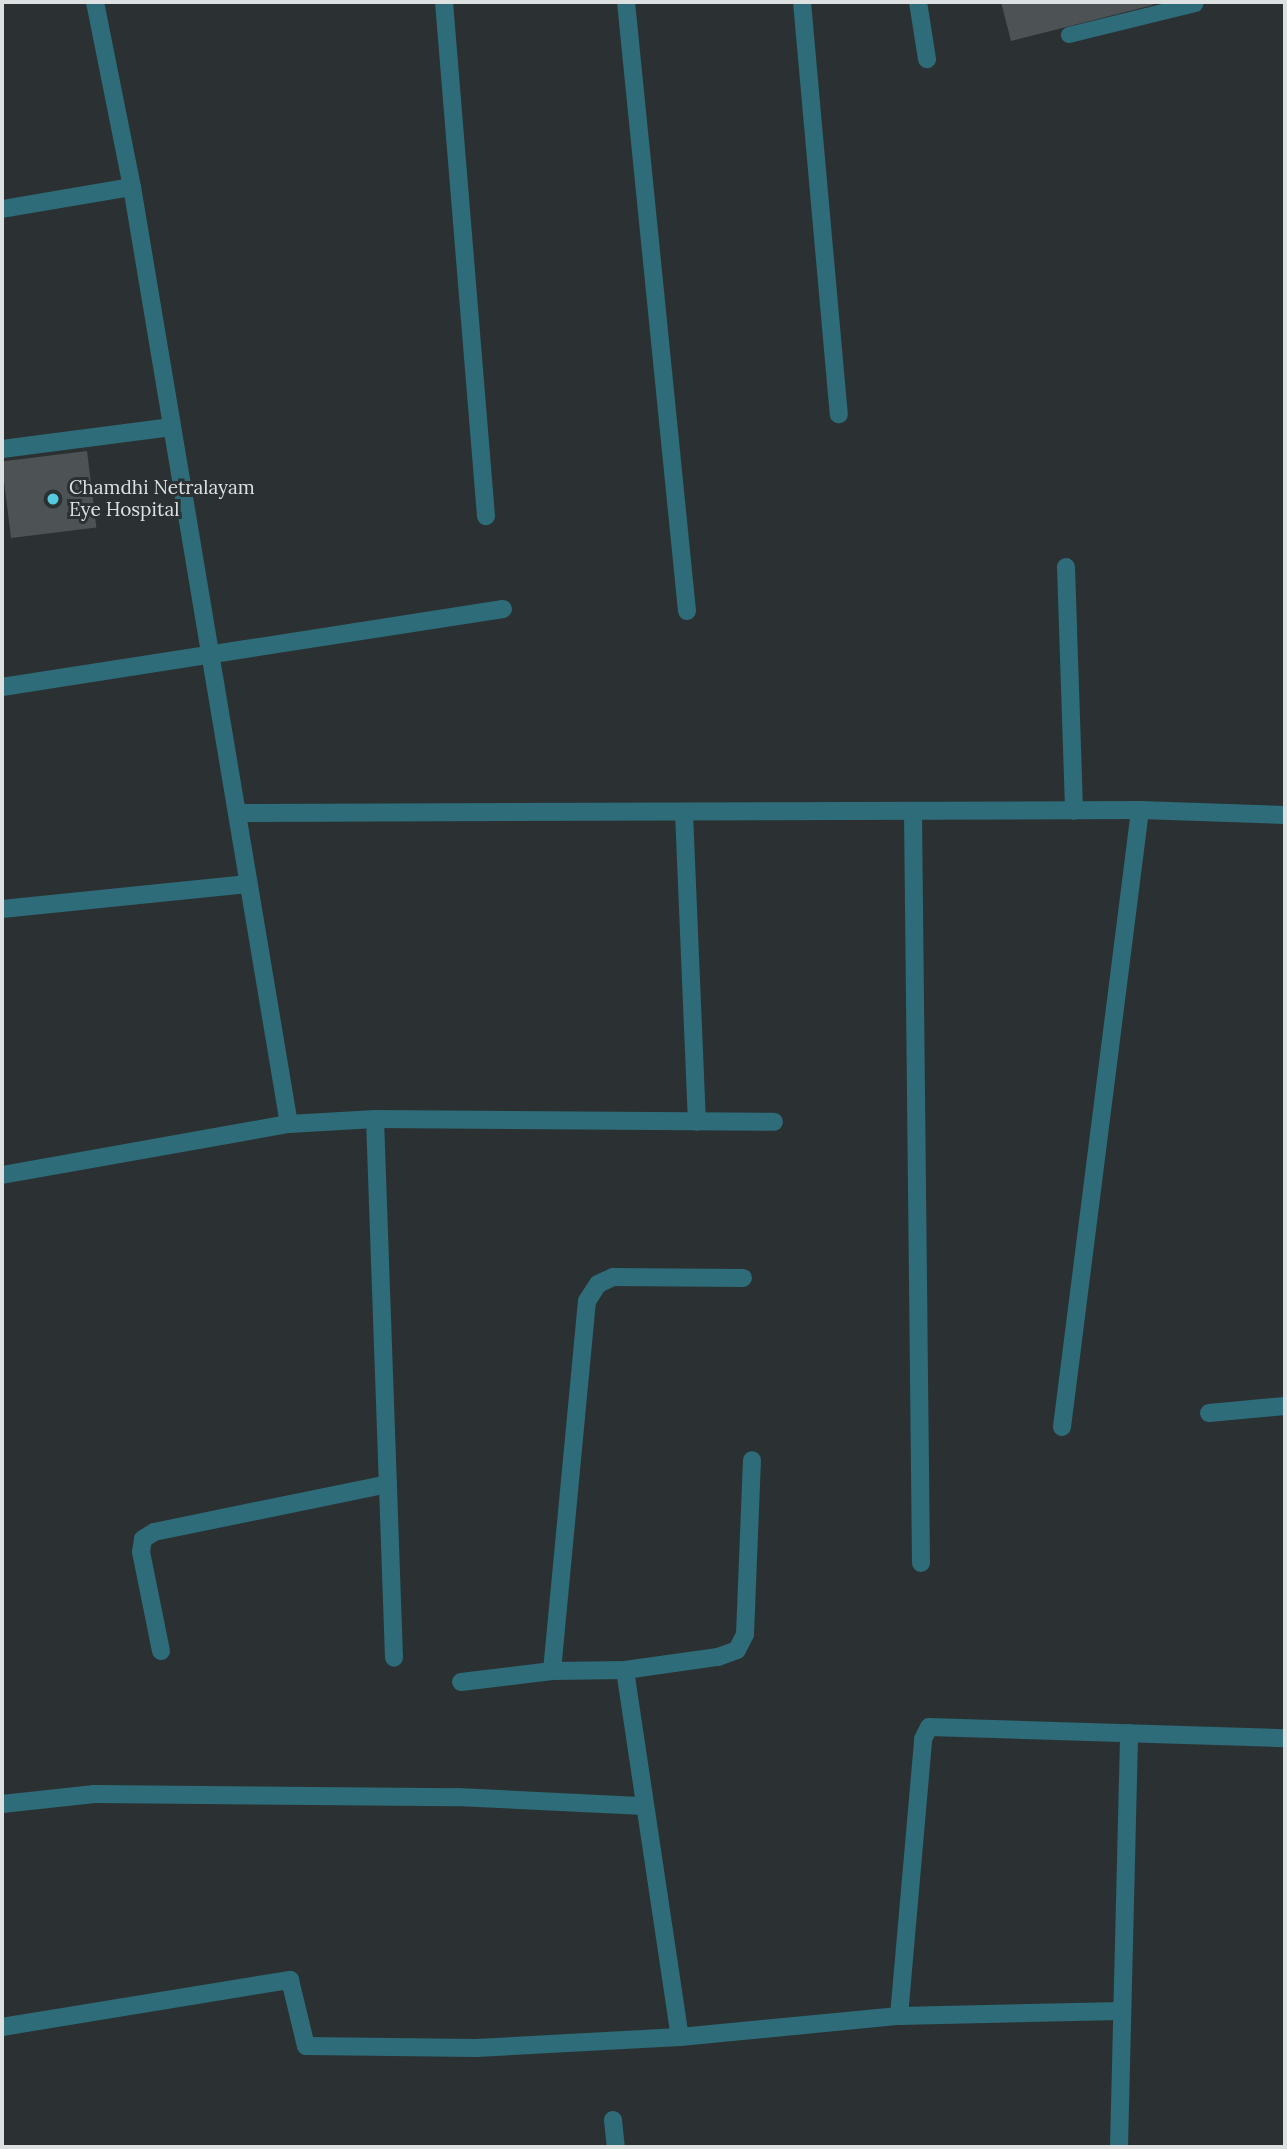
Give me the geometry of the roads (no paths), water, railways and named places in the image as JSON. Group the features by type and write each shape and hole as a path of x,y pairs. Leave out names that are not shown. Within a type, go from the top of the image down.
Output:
{"street":[{"path":"95,2 132,187 289,1124"},
{"path":"444,2 486,516"},
{"path":"626,2 687,611"},
{"path":"802,2 839,414"},
{"path":"918,2 927,60"},
{"path":"2,209 132,187"},
{"path":"2,449 172,427"},
{"path":"1066,567 1074,811"},
{"path":"2,687 503,609"},
{"path":"237,813 1140,810 1285,815"},
{"path":"1062,1427 1140,810"},
{"path":"913,812 921,1563"},
{"path":"684,813 697,1122"},
{"path":"2,909 248,884"},
{"path":"375,1119 394,1658"},
{"path":"2,1175 289,1124 375,1119 774,1122"},
{"path":"552,1671 587,1301 598,1284 613,1278 743,1278"},
{"path":"1209,1413 1285,1406"},
{"path":"461,1682 552,1671 625,1670 718,1657 737,1650 746,1634 752,1460"},
{"path":"161,1651 141,1552 143,1539 154,1532 388,1484"},
{"path":"625,1670 680,2037"},
{"path":"899,2016 923,1739 929,1727 1285,1738"},
{"path":"1119,2147 1129,1733"},
{"path":"2,1804 94,1794 457,1797 644,1806"},
{"path":"2,2027 290,1980 306,2046 476,2048 680,2037 899,2016 1122,2011"},
{"path":"613,2120 616,2147"}],"lane":[{"path":"1069,35 1198,3"}],"place":[{"name":"Chamdhi Netralayam Eye Hospital","path":"53,499"}]}
